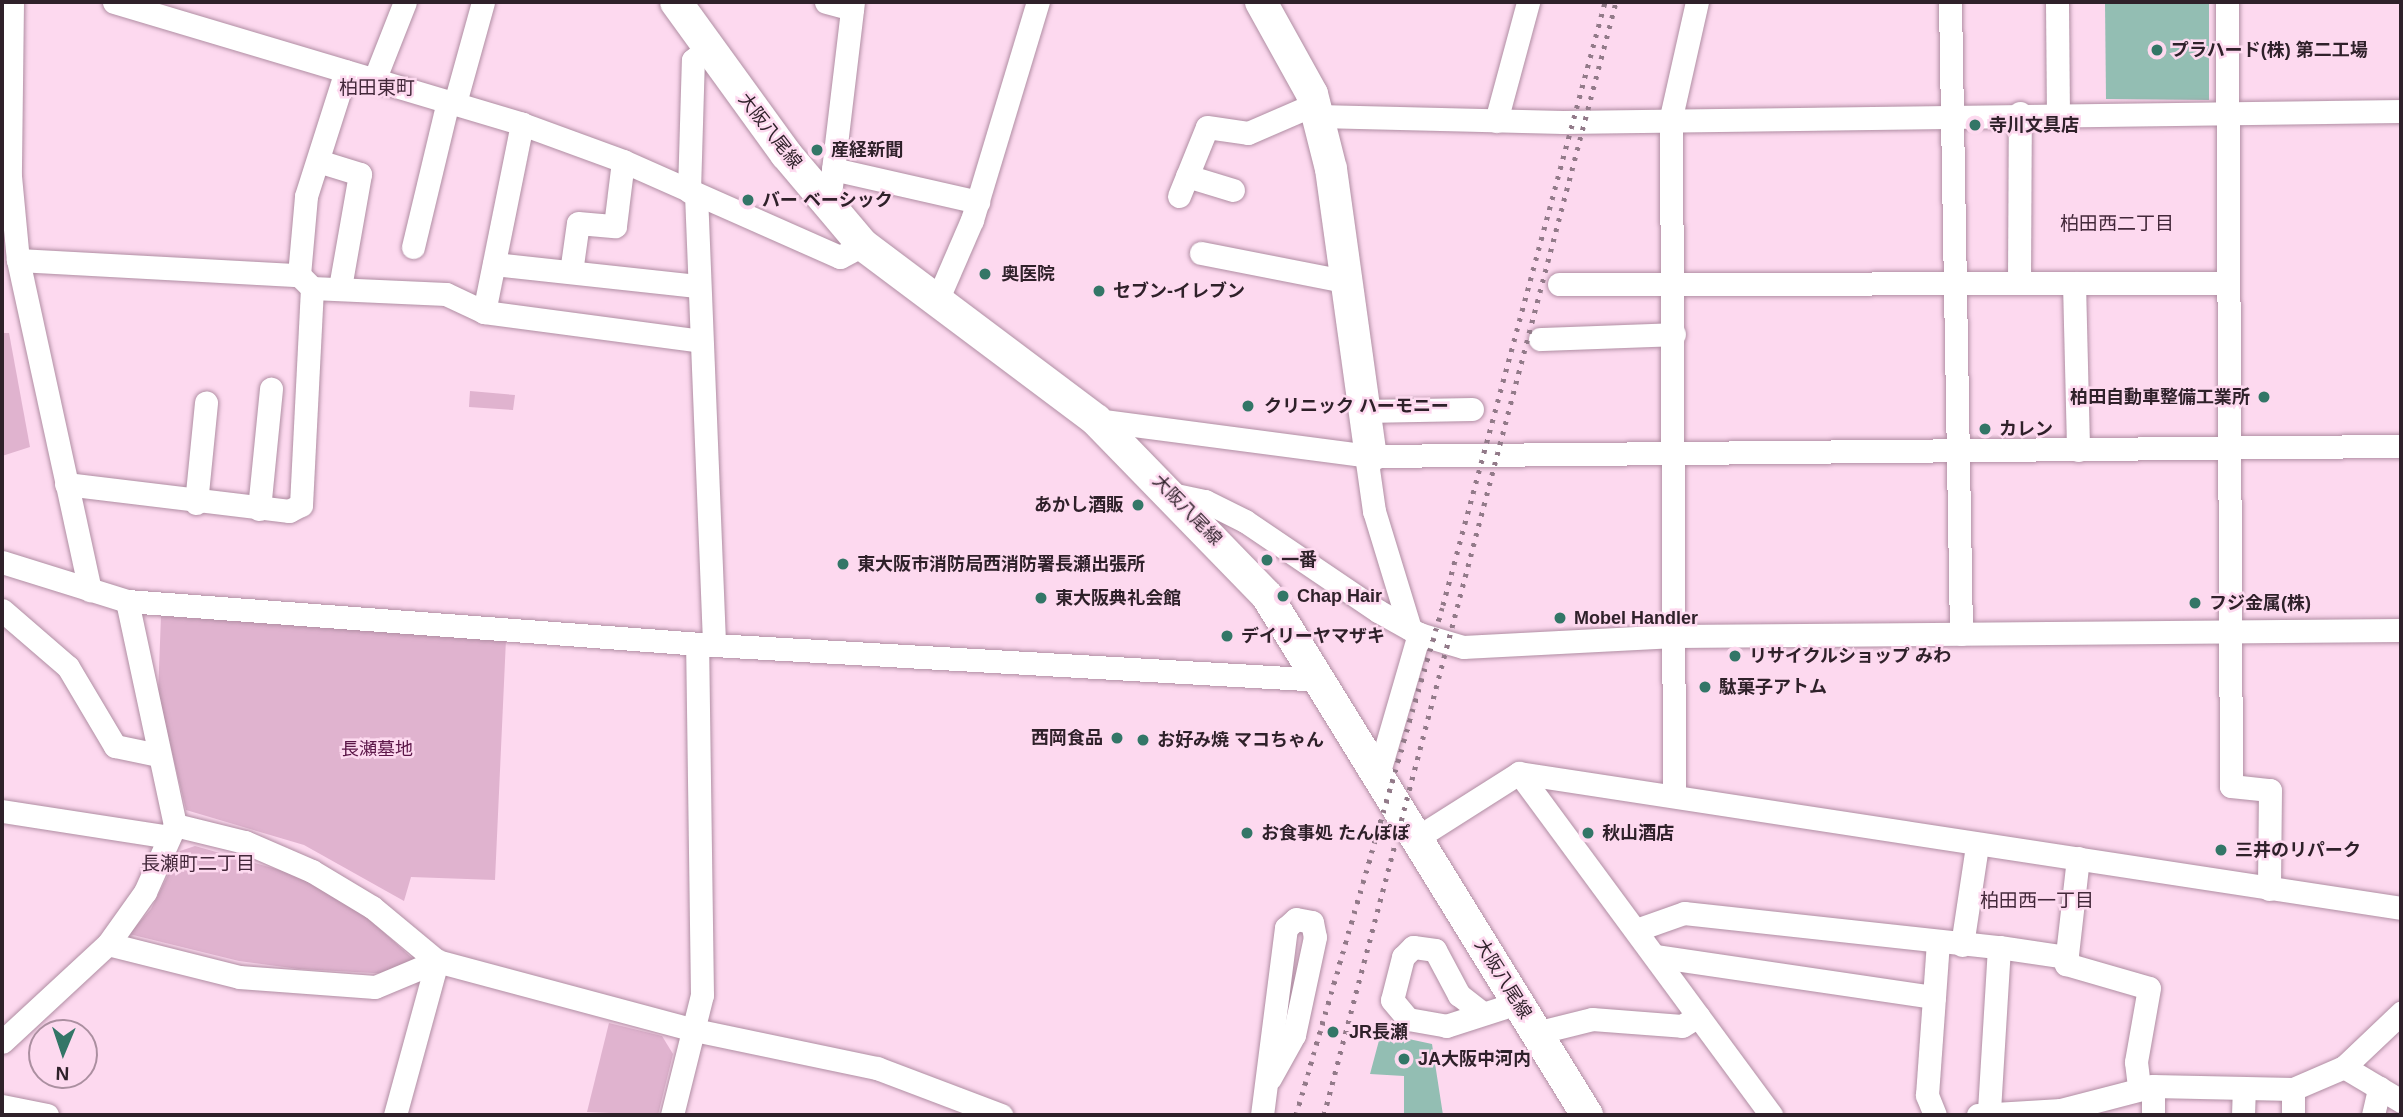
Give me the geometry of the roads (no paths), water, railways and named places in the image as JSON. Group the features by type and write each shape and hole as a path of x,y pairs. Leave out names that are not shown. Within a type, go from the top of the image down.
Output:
{"main road":[{"path":"1261,2 1316,110 1349,282 1369,456"},
{"name":"大阪八尾線","path":"687,8 707,49 863,245 936,303 1096,420 1171,494 1266,596 1323,680 1415,839 1587,1115"}],"street":[{"path":"12,2 10,176 18,260 90,590"},
{"path":"114,2 170,10 346,71 522,124 623,161 840,257 863,245"},
{"path":"375,78 405,2"},
{"path":"413,247 452,102 483,2"},
{"path":"826,2 853,6 829,203"},
{"path":"936,303 978,202 1038,2"},
{"path":"1496,121 1528,2"},
{"path":"1674,796 1675,454 1671,117 1698,2"},
{"path":"1950,2 1961,634"},
{"path":"2057,2 2058,113"},
{"path":"2227,2 2231,786 2270,790 2269,889"},
{"path":"672,1115 702,995 705,645 701,341 692,192 692,60 707,49"},
{"path":"66,484 196,503 260,509 289,511 301,505 306,196 346,71"},
{"path":"1233,190 1183,186 1207,127 1248,133 1316,110 1496,121 1951,113 2401,111"},
{"path":"2019,282 2020,113"},
{"path":"484,312 522,124"},
{"path":"318,161 360,174 340,288"},
{"path":"571,272 578,223 615,226 623,161"},
{"path":"833,169 978,202"},
{"path":"1201,253 1349,282"},
{"path":"18,260 306,281 340,288 446,294 484,312 701,341"},
{"path":"494,264 697,286"},
{"path":"1559,284 1673,281 2228,283"},
{"path":"2074,283 2078,450"},
{"path":"1540,338 1674,334"},
{"path":"260,509 271,389"},
{"path":"196,503 206,402"},
{"path":"1364,411 1472,409"},
{"path":"1096,420 1369,456 2401,446"},
{"path":"1369,456 1374,511 1415,631 1378,775"},
{"path":"1171,494 1205,501 1245,521 1415,631 1463,647 1675,636 2401,630"},
{"path":"1225,550 1245,521"},
{"path":"2,562 127,601 705,645 1323,680"},
{"path":"2,1042 108,944 145,892 172,831 127,601"},
{"path":"2,610 68,667 115,746 158,755"},
{"path":"1415,839 1519,773 1977,846 2078,858 2401,908"},
{"path":"1519,773 1771,1115"},
{"path":"2,811 245,842 312,871 372,907 437,961 695,1030 877,1069 1001,1115"},
{"path":"1962,945 1977,846"},
{"path":"2078,858 2066,964 2149,988 2136,1062 2153,1115"},
{"path":"1636,930 1684,913 1999,947 2067,957"},
{"path":"1262,1115 1270,1078 1269,1035 1286,928 1296,919 1312,922 1315,937 1294,1035 1270,1078"},
{"path":"1935,1115 1927,1096 1938,942"},
{"path":"108,944 239,977 375,988 437,961"},
{"path":"1999,947 1983,1113 2061,1110 2146,1087 2293,1089 2344,1067 2401,1013"},
{"path":"1655,956 1934,997"},
{"path":"395,1115 437,961"},
{"path":"1480,1013 1517,1003"},
{"path":"1536,1032 1592,1019 1682,1026 1698,1016"},
{"path":"2344,1067 2401,1101"},
{"path":"2243,1115 2244,1088"},
{"path":"2374,1115 2379,1088"},
{"path":"2293,1089 2293,1115"},
{"path":"2,1106 47,1115"}],"railway":[{"path":"1296,1115 1443,605 1605,2"},
{"path":"1324,1115 1616,2"}],"place":[{"name":"プラハード(株) 第二工場","path":"2157,50"},
{"name":"寺川文具店","path":"1975,125"},
{"name":"産経新聞","path":"817,150"},
{"name":"バー ベーシック","path":"748,200"},
{"name":"奥医院","path":"985,274"},
{"name":"セブン-イレブン","path":"1099,291"},
{"name":"柏田自動車整備工業所","path":"2264,397"},
{"name":"クリニック ハーモニー","path":"1248,406"},
{"name":"カレン","path":"1985,429"},
{"name":"あかし酒販","path":"1138,505"},
{"name":"一番","path":"1267,560"},
{"name":"東大阪市消防局西消防署長瀬出張所","path":"843,564"},
{"name":"Chap Hair","path":"1283,596"},
{"name":"東大阪典礼会館","path":"1041,598"},
{"name":"フジ金属(株)","path":"2195,603"},
{"name":"Mobel Handler","path":"1560,618"},
{"name":"デイリーヤマザキ","path":"1227,636"},
{"name":"リサイクルショップ みわ","path":"1735,656"},
{"name":"駄菓子アトム","path":"1705,687"},
{"name":"西岡食品","path":"1117,738"},
{"name":"お好み焼 マコちゃん","path":"1143,740"},
{"name":"お食事処 たんぽぽ","path":"1247,833"},
{"name":"秋山酒店","path":"1588,833"},
{"name":"三井のリパーク","path":"2221,850"},
{"name":"JR長瀬","path":"1333,1032"},
{"name":"JA大阪中河内","path":"1404,1059"}],"district":[{"name":"柏田東町","path":"377,88"},
{"name":"柏田西二丁目","path":"2117,224"},
{"name":"長瀬町二丁目","path":"198,864"},
{"name":"柏田西一丁目","path":"2037,901"}],"park label":[{"name":"長瀬墓地","path":"377,749"}]}
